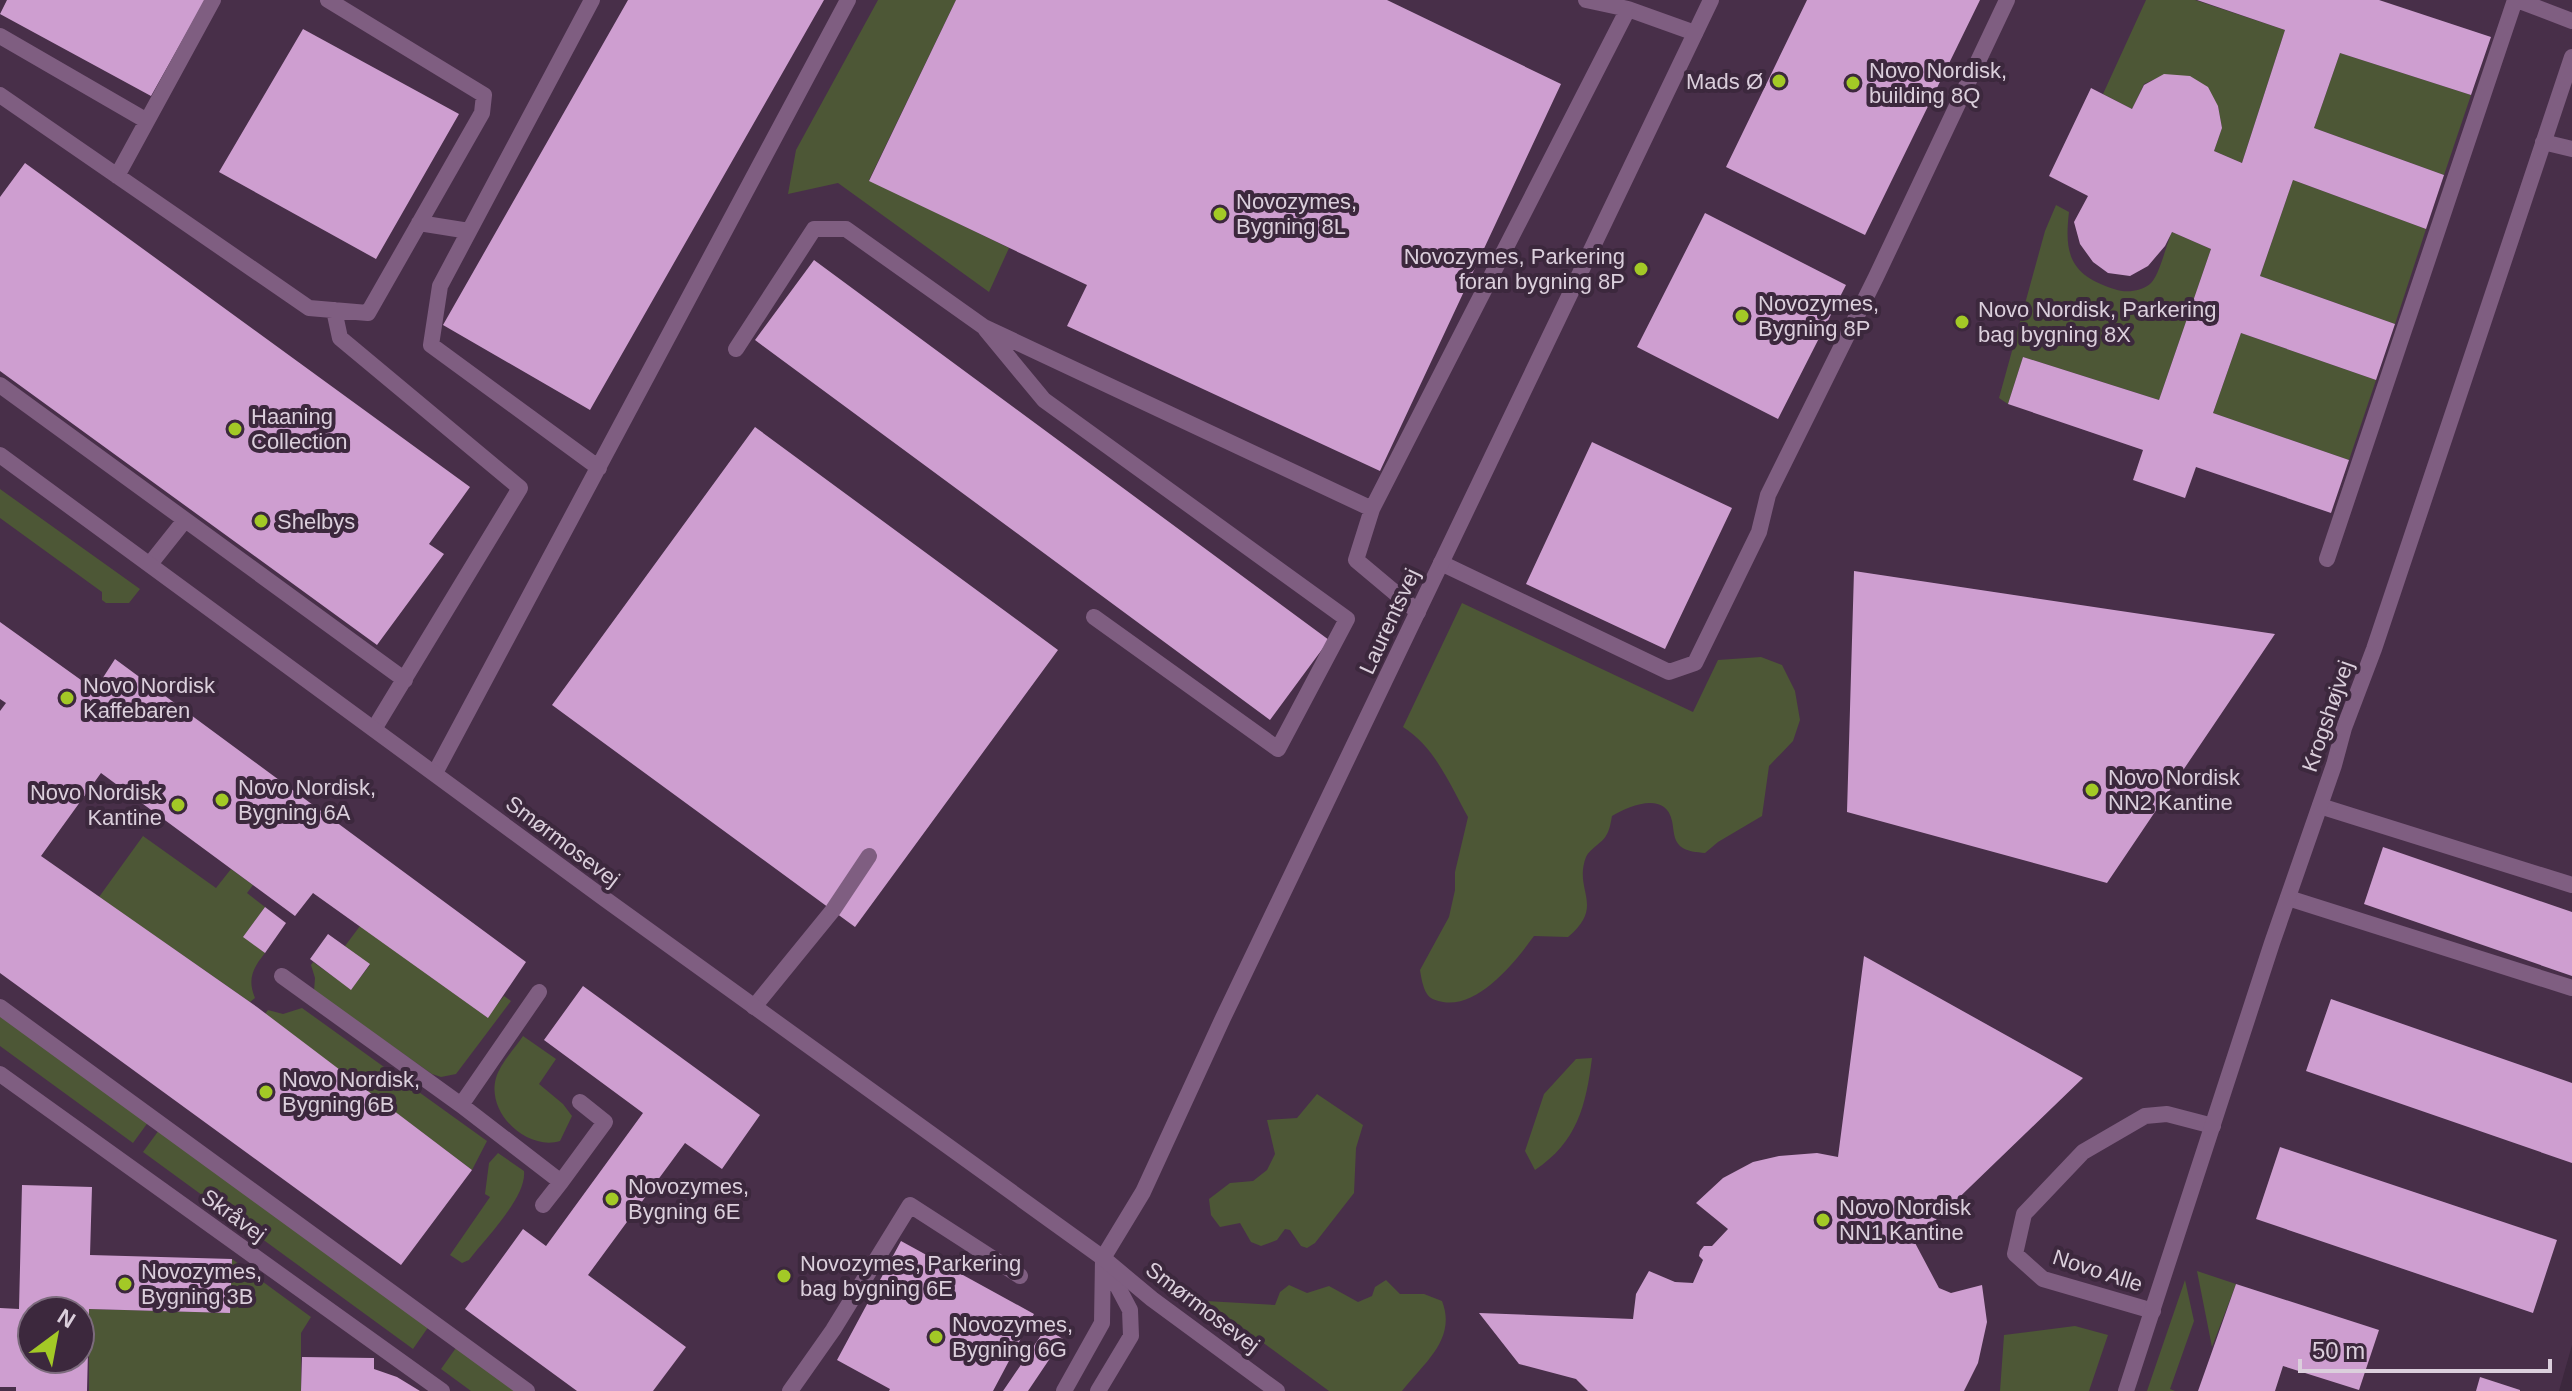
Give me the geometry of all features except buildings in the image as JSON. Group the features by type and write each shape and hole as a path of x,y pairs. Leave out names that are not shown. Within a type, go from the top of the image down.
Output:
{"street":[{"path":"117,176 213,0"},
{"path":"0,95 309,308 368,313 482,113 484,95 328,0"},
{"path":"592,0 440,286 431,345 599,468"},
{"path":"435,773 848,0"},
{"path":"1586,0 1628,9 1695,33"},
{"name":"Laurentsvej","path":"1103,1258 1143,1192 1711,0"},
{"path":"1441,563 1669,672 1695,663 1759,532 1768,495 1876,277 2007,0"},
{"path":"2327,559 2516,0 2572,21"},
{"path":"1418,612 1356,560 1372,509 1628,9"},
{"path":"0,36 147,121"},
{"name":"Krogshøjvej","path":"2126,1391 2344,728 2374,649 2572,57"},
{"path":"2543,142 2572,149"},
{"path":"419,223 469,231"},
{"path":"736,349 814,229 846,229 984,327 1372,509"},
{"path":"334,310 340,338 520,488 374,729"},
{"path":"984,327 1044,400 1347,619 1278,749 1094,617"},
{"path":"0,385 405,680"},
{"name":"Smørmosevej","path":"0,455 754,1007 1103,1258 1152,1299 1277,1391"},
{"path":"150,564 185,520"},
{"path":"2320,806 2572,885"},
{"path":"754,1007 833,910 869,856"},
{"path":"2288,898 2572,988"},
{"path":"282,976 461,1105 561,1182"},
{"path":"461,1105 539,992"},
{"path":"0,1007 527,1391"},
{"name":"Skråvej","path":"0,1074 442,1391"},
{"path":"543,1205 605,1122 580,1102"},
{"name":"Novo Alle","path":"2153,1311 2043,1279 2015,1254 2024,1214 2083,1152 2145,1116 2167,1114 2213,1126"},
{"path":"790,1391 833,1330 910,1205 1020,1276"},
{"path":"1064,1391 1102,1323 1103,1258"},
{"name":"Smørmosevej","path":"1098,1391 1131,1336 1130,1310 1103,1258"}],"shaded area":[{"path":"0,0 2572,0 2572,1345 2559,1391 0,1391"}],"green space":[{"path":"878,0 956,0 869,180 1009,248 989,292 838,183 788,194 796,150"},
{"path":"2146,0 2195,0 2285,30 2242,163 2214,151 2222,128 2218,106 2164,75 2144,84 2132,109 2103,94"},
{"path":"2340,53 2471,95 2444,175 2314,128"},
{"path":"2293,180 2426,229 2395,324 2260,276"},
{"path":"2056,205 2069,212 2069,251 2079,270 2099,283 2118,290 2137,290 2150,284 2172,232 2211,249 2159,400 2023,357 2008,404 1999,398 2045,231"},
{"path":"2241,333 2376,380 2349,460 2213,413"},
{"path":"0,489 140,589 129,603 106,603 102,600 102,592 0,518"},
{"path":"1462,603 1693,712 1718,660 1761,657 1782,665 1795,691 1800,720 1793,741 1769,766 1762,816 1705,853 1680,846 1672,821 1663,806 1646,803 1612,816 1605,837 1586,857 1583,879 1587,907 1579,926 1568,937 1534,936 1506,970 1483,991 1456,1002 1443,1002 1427,994 1420,970 1449,917 1455,872 1468,817 1433,756 1403,727"},
{"path":"143,836 216,888 231,869 253,885 247,893 265,907 244,936 265,953 252,974 255,998 250,1002 99,897"},
{"path":"360,926 487,1017 504,996 511,1001 456,1074 441,1077 432,1074 314,991 313,962 351,989 370,965 345,946"},
{"path":"302,1008 487,1141 472,1170 265,1014 268,1010 283,1014"},
{"path":"0,1012 149,1121 133,1143 0,1046"},
{"path":"523,1036 556,1059 539,1084 572,1116 560,1141 547,1143 523,1135 503,1116 497,1104 496,1078"},
{"path":"1592,1058 1577,1122 1561,1147 1535,1170 1525,1151 1544,1094 1576,1059"},
{"path":"1317,1094 1363,1125 1356,1148 1354,1193 1315,1243 1307,1248 1301,1246 1290,1230 1285,1229 1277,1240 1261,1246 1251,1242 1240,1223 1220,1227 1211,1215 1209,1199 1230,1183 1253,1181 1267,1170 1275,1154 1267,1120 1297,1118"},
{"path":"159,1130 429,1326 413,1349 143,1152"},
{"path":"498,1153 524,1171 523,1181 504,1217 469,1260 462,1263 450,1255 490,1197 485,1194 489,1163"},
{"path":"232,1259 311,1317 301,1333 301,1391 89,1391 89,1375 96,1375 96,1309 230,1313"},
{"path":"2197,1271 2236,1284 2212,1347"},
{"path":"1386,1280 1400,1294 1424,1294 1442,1301 1445,1315 1442,1339 1436,1350 1402,1391 1329,1391 1206,1301 1275,1305 1280,1292 1289,1285 1307,1293 1329,1286 1358,1302 1372,1296 1375,1287"},
{"path":"2185,1280 2194,1321 2170,1389 2175,1391 2147,1391"},
{"path":"2075,1326 2108,1335 2089,1391 2000,1391 2004,1335"},
{"path":"458,1345 521,1391 471,1391 441,1369"}],"place":[{"name":"Mads Ø","path":"1779,81"},
{"name":"Novo Nordisk, building 8Q","path":"1853,83"},
{"name":"Novozymes, Bygning 8L","path":"1220,214"},
{"name":"Novozymes, Parkering foran bygning 8P","path":"1641,269"},
{"name":"Novozymes, Bygning 8P","path":"1742,316"},
{"name":"Novo Nordisk, Parkering bag bygning 8X","path":"1962,322"},
{"name":"Haaning Collection","path":"235,429"},
{"name":"Shelbys","path":"261,521"},
{"name":"Novo Nordisk Kaffebaren","path":"67,698"},
{"name":"Novo Nordisk NN2 Kantine","path":"2092,790"},
{"name":"Novo Nordisk, Bygning 6A","path":"222,800"},
{"name":"Novo Nordisk Kantine","path":"178,805"},
{"name":"Novo Nordisk, Bygning 6B","path":"266,1092"},
{"name":"Novozymes, Bygning 6E","path":"612,1199"},
{"name":"Novo Nordisk NN1 Kantine","path":"1823,1220"},
{"name":"Novozymes, Parkering bag bygning 6E","path":"784,1276"},
{"name":"Novozymes, Bygning 3B","path":"125,1284"},
{"name":"Novozymes, Bygning 6G","path":"936,1337"}]}
